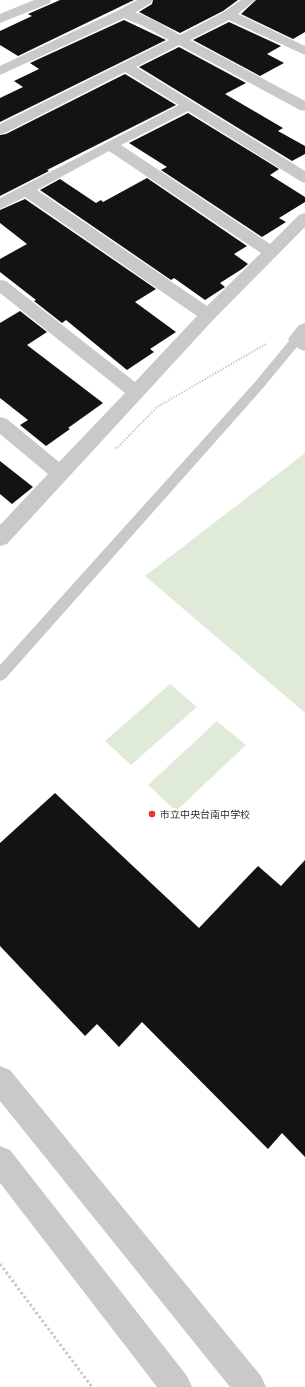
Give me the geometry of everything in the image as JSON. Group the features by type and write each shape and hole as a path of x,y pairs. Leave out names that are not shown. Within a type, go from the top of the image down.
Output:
{"street":[{"path":"0,19 45,0"},
{"path":"0,70 124,13 146,0"},
{"path":"0,130 229,15 249,0"},
{"path":"124,13 148,23 305,107"},
{"path":"229,15 305,51"},
{"path":"126,67 305,178"},
{"path":"0,204 110,145 189,105"},
{"path":"110,145 271,252"},
{"path":"26,190 208,315"},
{"path":"0,538 208,315 305,218"},
{"path":"0,285 136,392"},
{"path":"0,424 60,473"},
{"path":"0,1080 250,1387"},
{"path":"0,1160 176,1387"}],"lane":[{"path":"0,675 302,338"}],"path":[{"path":"114,449 118,447 157,407 268,343"},
{"path":"0,1264 92,1387"}],"green space":[{"path":"305,453 305,713 145,576"},
{"path":"170,684 197,707 131,765 105,741"},
{"path":"217,721 246,745 176,811 148,785"}],"building":[{"path":"60,0 134,0 18,56 0,45 0,31 32,16 28,14"},
{"path":"153,0 238,0 223,11 180,33 139,12 152,4"},
{"path":"256,0 305,0 305,32 293,39 241,14"},
{"path":"124,20 166,40 0,122 0,98 23,87 14,81 39,69 30,63"},
{"path":"229,22 281,46 267,54 284,63 260,76 193,40"},
{"path":"179,47 246,83 225,94 283,128 278,131 305,146 305,154 292,161 139,67"},
{"path":"125,74 176,105 47,170 49,171 0,196 0,135 6,134"},
{"path":"188,113 279,169 270,175 305,197 305,202 279,218 286,222 262,237 161,170 167,167 129,143"},
{"path":"147,178 247,246 234,254 248,264 220,283 225,287 205,300 174,278 171,280 40,190 60,179 96,203 101,200 103,202"},
{"path":"25,199 156,289 135,302 176,332 150,349 154,352 127,370 66,320 62,323 34,301 36,300 0,272 0,259 27,244 0,223 0,210"},
{"path":"20,311 47,332 27,345 103,403 46,446 20,425 28,420 0,398 0,323"},
{"path":"0,461 33,487 12,504 0,494"},
{"path":"55,793 199,928 258,866 281,886 305,860 305,1157 282,1133 268,1149 142,1022 119,1047 97,1024 85,1036 0,946 0,843"}],"place":[{"name":"市立中央台南中学校","path":"152,814"}]}
